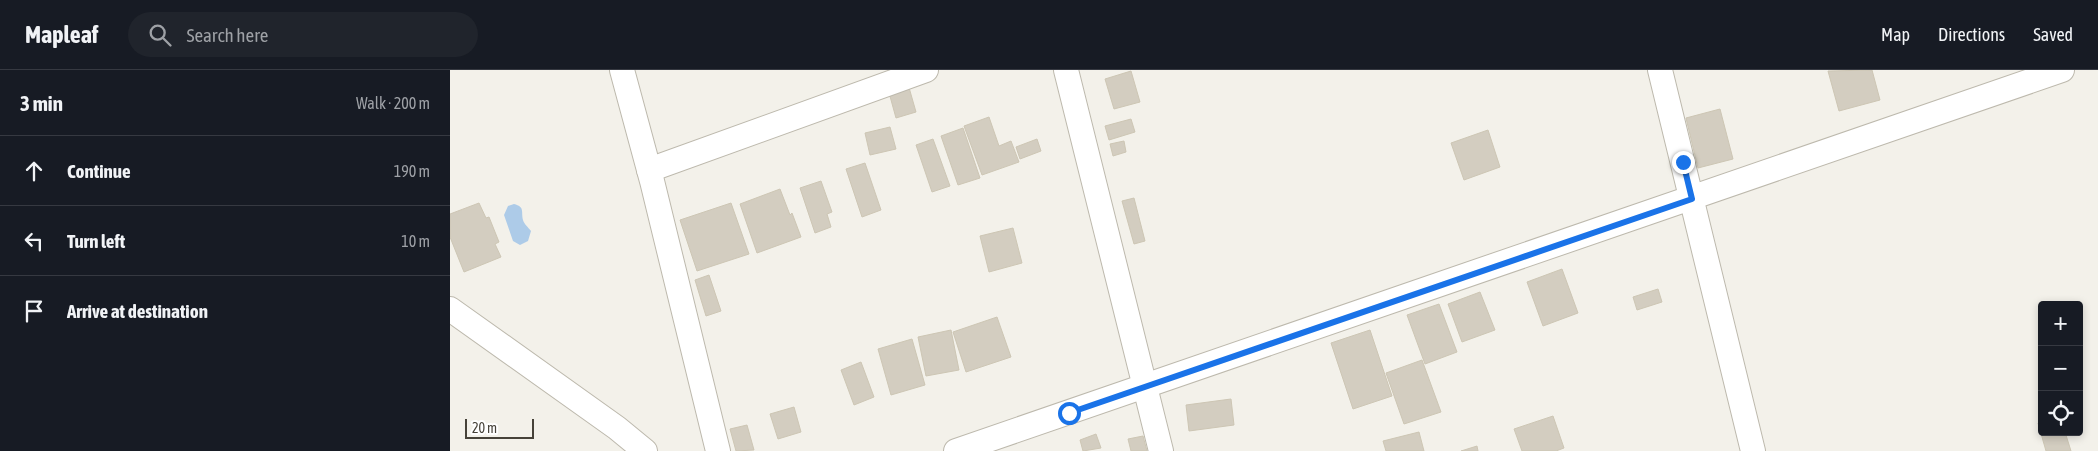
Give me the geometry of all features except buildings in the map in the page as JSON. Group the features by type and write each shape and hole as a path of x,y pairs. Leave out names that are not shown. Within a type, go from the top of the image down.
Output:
{"street":[{"path":"622,70 649,170 718,451"},
{"path":"649,170 926,70"},
{"path":"1066,70 1161,451"},
{"path":"1660,70 1752,451"},
{"path":"956,451 2062,70"},
{"path":"450,309 602,417 644,451"}],"water":[{"path":"514,204 521,208 524,221 531,231 528,241 520,245 513,241 504,215 508,206"}],"route":[{"path":"1069,413 1692,199 1683,162"}]}
